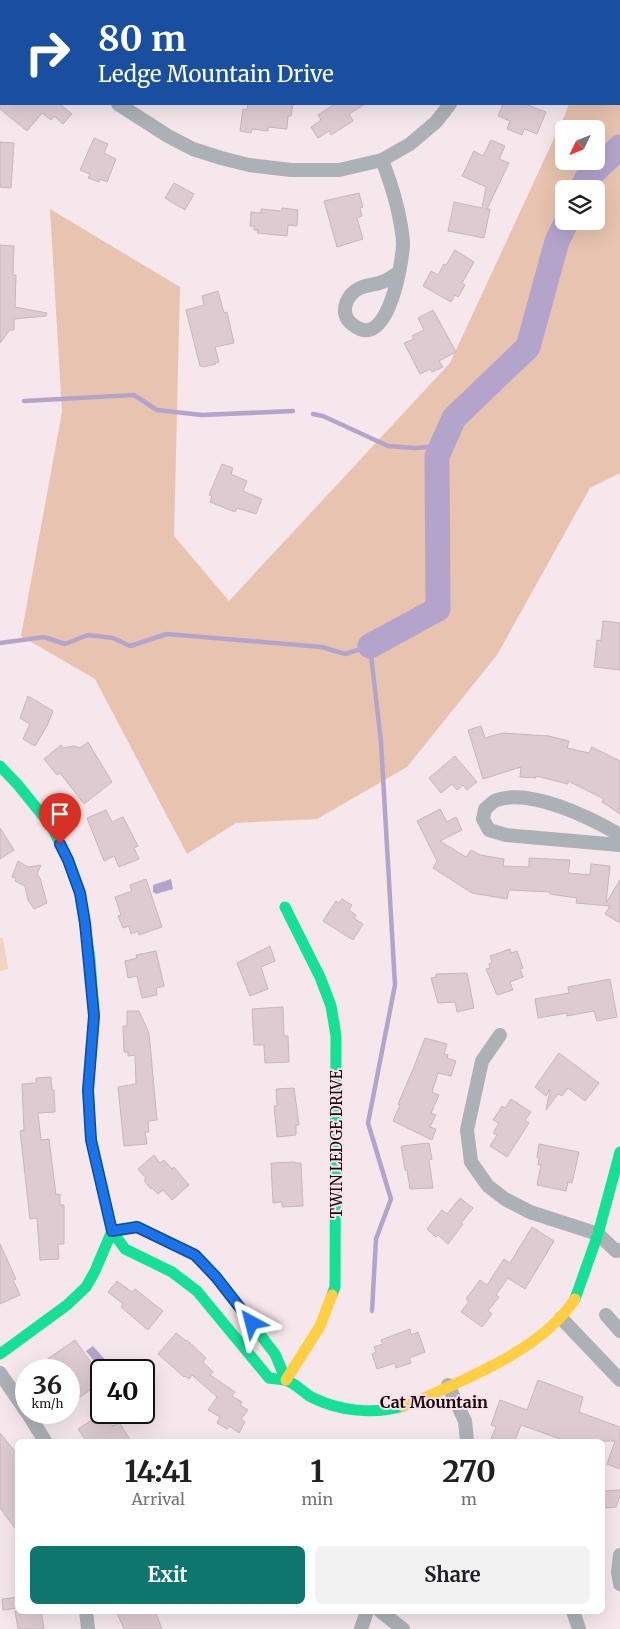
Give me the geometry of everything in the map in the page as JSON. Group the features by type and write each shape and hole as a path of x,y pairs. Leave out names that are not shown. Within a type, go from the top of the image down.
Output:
{"street":[{"path":"120,105 193,149 249,165 291,170 339,170 382,160 410,144 436,122 449,105"},
{"path":"382,160 397,201 403,244 399,272 391,303 380,322 373,328 364,330 355,326 347,318 345,306 349,296 360,288 384,282 399,272"},
{"path":"0,766 18,785 52,828 68,860 80,893 90,958 94,1016 88,1090 91,1140 112,1231 124,1249 172,1272 197,1291 269,1378 286,1380 312,1397 340,1406 367,1411 390,1410 411,1404 492,1365 525,1346 561,1318 575,1300 598,1234 620,1152"},
{"path":"620,836 551,802 527,797 496,800 485,809 483,819 488,830 506,835 620,844"},
{"name":"TWIN LEDGE DRIVE","path":"285,907 326,992 331,1006 336,1036 335,1287 320,1326 286,1380"},
{"path":"500,1035 482,1061 466,1130 471,1162 488,1186 505,1199 530,1212 598,1234 616,1251 620,1250"},
{"path":"112,1231 137,1227 195,1255 216,1277 276,1354 286,1380"},
{"path":"0,1354 67,1305 86,1287 96,1271 112,1231"},
{"path":"606,1315 620,1331"},
{"path":"561,1318 620,1380"},
{"path":"0,1373 15,1395"},
{"path":"448,1385 465,1422 467,1439"},
{"path":"34,1424 44,1439"},
{"path":"620,1555 618,1572 620,1584"},
{"path":"86,1614 88,1629"},
{"path":"362,1629 366,1614"},
{"path":"384,1614 403,1629"},
{"path":"574,1614 579,1629"}],"shaded area":[{"path":"569,105 620,105 620,473 590,488 497,655 407,767 317,819 236,823 187,854 95,679 21,636 62,412 50,209 180,287 174,536 229,601 450,363 555,136 555,170 605,170 605,120 563,120"},
{"path":"171,879 173,889 156,894 153,892 153,885"},
{"path":"0,938 3,938 8,969 0,971"},
{"path":"93,1346 104,1359 92,1359 86,1351"}],"building":[{"path":"0,105 61,105 72,114 63,124 54,116 51,120 42,113 27,131 0,109"},
{"path":"248,105 293,105 291,116 288,116 287,129 268,127 268,131 252,129 251,133 240,131 243,109 247,110"},
{"path":"333,105 363,105 349,114 353,121 331,135 329,131 318,138 311,127 321,120 318,115"},
{"path":"503,105 528,105 546,112 537,134 524,129 522,135 507,129 510,121 498,116"},
{"path":"94,138 108,144 104,153 116,159 107,182 100,179 99,182 88,178 90,174 80,170"},
{"path":"491,140 505,146 499,159 509,163 487,209 490,209 484,238 448,231 454,202 482,208 486,187 462,176 474,151 483,156"},
{"path":"0,142 14,143 11,188 0,187"},
{"path":"174,183 194,194 185,210 165,198"},
{"path":"359,193 363,207 360,208 362,216 357,218 363,239 337,247 324,201"},
{"path":"282,208 298,210 297,226 288,225 287,236 257,233 258,230 254,230 254,226 250,226 251,212 261,213 261,209 282,211"},
{"path":"0,245 14,246 13,275 16,275 15,307 47,313 46,316 14,319 14,330 10,330 0,343"},
{"path":"455,250 474,262 462,283 465,285 458,297 455,295 451,302 423,286 431,271 438,275"},
{"path":"218,291 224,313 227,312 234,343 215,347 219,362 203,367 200,366 186,310 204,305 202,296"},
{"path":"433,310 456,352 439,361 443,367 432,372 430,369 420,374 404,343 414,339 412,336 424,330 418,318"},
{"path":"222,464 233,468 231,474 247,481 243,491 262,499 256,514 237,508 235,512 210,502 212,496 209,495"},
{"path":"603,621 620,623 620,670 594,667 597,640 601,641"},
{"path":"28,696 53,711 47,726 35,746 23,739 30,724 20,718"},
{"path":"481,726 485,738 502,733 549,736 569,741 567,748 589,753 592,747 620,761 620,814 602,802 604,799 568,781 568,784 536,776 536,778 520,777 521,767 483,779 468,730"},
{"path":"88,742 112,782 84,804 60,773 57,775 44,759 61,745 63,748 74,746 80,748"},
{"path":"455,756 477,782 467,790 463,785 457,790 452,784 441,793 429,778"},
{"path":"440,809 447,822 456,817 462,830 440,841 466,857 471,850 480,855 504,859 503,866 529,867 529,858 570,860 568,873 590,875 591,864 610,866 606,903 620,880 620,923 605,914 610,906 576,903 577,898 550,894 550,892 509,890 507,899 472,893 433,868 437,861 417,821"},
{"path":"106,810 112,822 123,817 138,846 134,848 139,859 119,867 114,856 104,861 87,818"},
{"path":"0,828 14,850 0,859"},
{"path":"18,861 28,867 41,865 37,874 40,878 47,903 34,909 28,900 25,886 15,881 16,878 12,877"},
{"path":"146,879 162,927 139,935 138,931 131,934 129,926 123,928 118,916 121,915 115,897 132,891 130,885"},
{"path":"342,899 352,905 349,910 356,915 354,918 363,924 353,940 323,921 336,901 339,903"},
{"path":"270,946 275,961 261,967 268,989 250,996 237,963"},
{"path":"510,949 511,953 517,951 523,968 520,969 523,977 510,982 513,990 497,995 486,969 490,968 489,964 492,962 490,956"},
{"path":"156,951 164,986 156,988 157,995 142,998 137,976 128,978 125,961 137,958 136,955"},
{"path":"467,973 474,1008 457,1012 455,1002 438,1003 431,978 436,977 436,974"},
{"path":"610,979 617,1017 597,1021 594,1011 567,1016 567,1013 538,1018 535,999 569,993 568,987"},
{"path":"283,1007 284,1036 288,1036 289,1062 265,1063 264,1045 254,1045 252,1009"},
{"path":"127,1011 139,1011 149,1033 157,1120 148,1121 149,1132 145,1132 147,1144 124,1146 118,1087 136,1084 135,1055 128,1056 128,1052 124,1052 123,1026 127,1026"},
{"path":"425,1038 447,1044 444,1054 448,1055 447,1058 456,1061 451,1076 438,1073 432,1092 439,1095 431,1113 436,1115 430,1127 436,1129 432,1140 393,1121"},
{"path":"559,1053 599,1083 585,1101 568,1088 562,1096 558,1094 546,1110 550,1089 546,1096 535,1087"},
{"path":"51,1077 52,1090 54,1090 55,1112 38,1113 41,1140 49,1139 56,1195 60,1194 60,1205 64,1205 64,1244 58,1244 59,1259 40,1260 37,1218 30,1219 20,1131 24,1130 22,1084 36,1083 36,1078"},
{"path":"294,1088 299,1125 296,1125 296,1135 277,1137 274,1106 277,1106 276,1089"},
{"path":"511,1099 531,1112 525,1120 529,1123 507,1157 490,1146 497,1135 493,1133 499,1123 493,1120 502,1106 505,1108"},
{"path":"429,1143 432,1159 429,1160 433,1188 410,1189 401,1146"},
{"path":"539,1144 579,1152 572,1183 568,1182 566,1191 537,1185 541,1165 538,1165 539,1158 537,1157"},
{"path":"154,1155 160,1163 164,1160 172,1169 174,1167 189,1185 172,1200 163,1190 158,1194 151,1189 144,1181 146,1178 138,1169"},
{"path":"271,1163 301,1163 303,1206 282,1207 282,1202 273,1203"},
{"path":"460,1198 473,1208 448,1244 438,1235 436,1237 427,1229 442,1210 447,1214"},
{"path":"532,1227 554,1241 525,1289 508,1278 496,1295 499,1297 488,1311 492,1314 482,1327 461,1312 469,1301 466,1299 480,1280 487,1285 504,1259 510,1263"},
{"path":"0,1244 16,1279 13,1280 20,1295 0,1304"},
{"path":"117,1281 132,1292 135,1289 163,1311 148,1330 121,1307 123,1304 108,1292"},
{"path":"410,1329 411,1335 418,1332 425,1352 409,1358 411,1363 396,1368 395,1363 377,1369 372,1354 376,1352 374,1347 383,1344 381,1340"},
{"path":"176,1333 187,1340 206,1358 203,1362 213,1372 210,1375 235,1392 232,1396 242,1402 240,1405 248,1410 241,1419 245,1422 239,1433 229,1426 227,1429 217,1423 220,1417 208,1410 217,1397 192,1375 189,1379 184,1377 158,1354"},
{"path":"75,1340 90,1361 90,1390 80,1397 80,1359 48,1359"},
{"path":"538,1380 583,1397 579,1412 620,1427 620,1469 607,1464 615,1441 605,1441 605,1439 560,1439 521,1425 516,1439 491,1439 496,1427 491,1425 500,1400 527,1410"},
{"path":"90,1421 90,1424 112,1424 113,1426 120,1424 130,1439 85,1439 78,1429"},
{"path":"0,1433 15,1451 15,1528 0,1508"},
{"path":"620,1490 616,1507 605,1508 605,1491"},
{"path":"15,1597 15,1608 3,1610 2,1599"},
{"path":"16,1614 42,1614 44,1629 18,1629"},
{"path":"117,1614 156,1614 162,1629 124,1629"}],"waterway":[{"path":"586,180 620,147"},
{"path":"370,646 438,609 437,456 454,418 528,347 557,241 562,230"},
{"path":"24,401 134,395 157,410 202,415 293,411"},
{"path":"313,414 323,416 388,446 415,448 441,446"},
{"path":"0,643 44,637 65,644 88,635 113,638 130,646 167,634 322,647 345,654 370,646 381,742 395,985 368,1123 391,1199 376,1239 372,1311"}],"traffic: fast":[{"path":"0,766 52,827 68,860 80,893 90,958 94,1016 88,1090 91,1140 112,1231 86,1287 67,1305 0,1354"},
{"path":"285,907 320,977 331,1006 336,1036 335,1287 332,1295"},
{"path":"575,1299 598,1234 620,1152"},
{"path":"286,1380 275,1354 216,1277 195,1255 137,1227 112,1231 125,1249 172,1272 197,1291 269,1378 288,1381 311,1397 333,1406 369,1411 403,1406"}],"traffic: slow":[{"path":"286,1380 320,1326 332,1295"},
{"path":"403,1406 478,1373 523,1348 543,1334 575,1299"}],"district":[{"name":"Cat Mountain","path":"434,1402"}],"route":[{"path":"60,844 80,893 90,958 94,1016 88,1090 91,1140 112,1231 137,1227 195,1255 216,1277 252,1323"}]}
